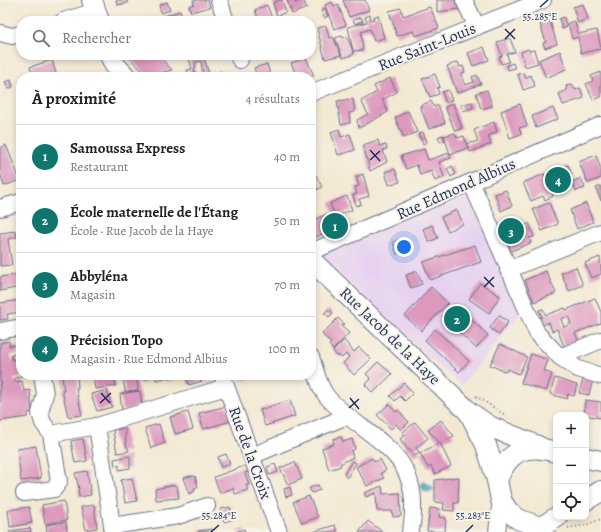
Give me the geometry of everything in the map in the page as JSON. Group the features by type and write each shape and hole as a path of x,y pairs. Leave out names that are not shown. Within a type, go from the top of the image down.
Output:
{"main road":[{"name":"Rue Jacob de la Haye","path":"316,265 469,412 491,427 548,450"},
{"name":"Rue Jacob de la Haye","path":"469,412 486,445 497,480 501,500"},
{"path":"497,480 506,462 515,453 527,448 548,450"},
{"path":"589,459 601,462"},
{"path":"589,498 601,491"},
{"path":"501,500 508,511 518,519 528,524 550,526"}],"street":[{"path":"219,0 224,16"},
{"path":"464,0 477,27"},
{"name":"Rue Saint-Louis","path":"316,91 542,0"},
{"path":"80,16 96,11"},
{"path":"0,33 12,36 16,35"},
{"name":"Rue Edmond Albius","path":"316,250 601,124"},
{"path":"471,182 508,270 537,333 560,357 578,369 601,376"},
{"path":"0,208 16,203"},
{"path":"508,270 601,232"},
{"path":"0,331 16,328"},
{"path":"560,357 601,340"},
{"path":"316,371 323,391 328,399 347,416 392,451 409,475 414,496 412,527 410,532"},
{"path":"24,493 54,489 59,482 51,434 43,423 40,413 45,394 43,380"},
{"path":"51,434 97,426 224,381"},
{"name":"Rue de la Croix","path":"224,381 279,532"},
{"path":"252,456 347,416"},
{"path":"97,426 113,529 178,516 207,506"},
{"path":"497,532 501,500"}],"path":[{"path":"550,526 586,525 601,519"}],"shaded area":[{"path":"467,189 520,314 462,385 437,365 318,253"}],"water":[{"path":"425,482 434,488 433,490 428,492 423,490 421,483"}],"building":[{"path":"116,0 127,0 127,3 117,5"},
{"path":"193,0 208,0 210,7 191,12 189,6 194,4"},
{"path":"282,0 286,12 277,16 273,3"},
{"path":"287,0 294,0 295,3 303,0 307,8 292,14"},
{"path":"343,0 365,0 369,10 349,17"},
{"path":"437,0 455,0 460,9 437,12"},
{"path":"167,2 170,10 161,13 159,5"},
{"path":"332,2 334,6 338,4 346,25 334,29 325,5"},
{"path":"583,4 588,19 578,23 573,7"},
{"path":"267,5 271,16 257,16 255,10"},
{"path":"430,7 439,28 415,36 413,31 397,36 389,11 401,8 403,16"},
{"path":"324,8 328,16 324,18 321,10"},
{"path":"180,11 182,16 165,16"},
{"path":"370,15 371,20 374,19 373,17 378,15 384,38 374,41 370,29 361,32 363,50 353,51 348,27 367,22 365,17"},
{"path":"361,17 363,21 355,24 353,20"},
{"path":"564,17 567,27 562,29 559,19"},
{"path":"550,21 557,44 545,48 543,43 546,42 540,24"},
{"path":"575,21 578,34 597,30 601,49 581,53 578,37 572,39 568,23"},
{"path":"326,26 329,38 333,37 341,55 325,59 317,28"},
{"path":"342,36 343,38 347,36 354,54 343,58 335,38"},
{"path":"510,38 515,52 507,54 509,62 501,64 499,57 502,56 497,42"},
{"path":"484,47 489,60 473,66 468,53"},
{"path":"528,49 529,51 534,50 538,63 525,67 521,52"},
{"path":"560,51 566,69 546,78 539,60"},
{"path":"52,60 56,72 32,72 30,67"},
{"path":"132,60 163,60 172,70 164,72 143,72"},
{"path":"190,60 205,60 208,72 202,72 201,61 195,63 195,72 187,72 187,70 192,69"},
{"path":"300,60 307,60 312,72 295,72 291,63"},
{"path":"458,62 460,67 463,66 465,72 461,74 465,85 474,82 472,77 477,75 481,84 457,93 447,66"},
{"path":"513,63 515,68 508,70 507,65"},
{"path":"267,64 269,72 256,72 254,68"},
{"path":"601,72 601,97 593,100 586,84 593,81 591,76"},
{"path":"524,73 525,78 531,75 535,86 523,90 518,74"},
{"path":"435,74 440,87 437,88 439,94 430,97 422,79"},
{"path":"390,78 397,92 382,100 388,112 359,128 357,120 368,114 361,101 377,92 374,86"},
{"path":"11,80 13,87 8,89 5,82"},
{"path":"572,84 575,90 580,88 584,98 563,105 559,94 567,90 566,86"},
{"path":"448,90 452,100 446,103 442,92"},
{"path":"487,90 492,106 481,109 476,93"},
{"path":"353,99 355,112 349,113 350,123 341,125 337,101"},
{"path":"431,101 434,107 438,105 445,123 429,129 420,106"},
{"path":"472,102 473,108 463,111 461,105"},
{"path":"453,103 462,128 455,131 445,107"},
{"path":"520,104 527,126 519,128 521,134 510,138 501,111"},
{"path":"553,108 558,119 536,128 532,116"},
{"path":"408,111 417,132 404,138 395,118"},
{"path":"494,122 497,132 488,136 491,144 470,152 467,144 478,141 474,130"},
{"path":"339,129 341,137 350,134 355,150 338,155 331,132"},
{"path":"423,132 427,142 423,144 418,134"},
{"path":"455,133 457,138 464,136 468,148 450,154 444,136"},
{"path":"443,135 445,140 440,142 438,137"},
{"path":"378,140 380,146 386,145 387,149 383,150 387,162 370,171 363,145"},
{"path":"6,145 16,170 16,182 4,186 0,173 0,148"},
{"path":"424,149 428,160 449,153 451,158 439,162 444,177 435,181 431,171 420,175 417,165 406,169 401,156"},
{"path":"596,155 601,169 601,178 588,183 579,162"},
{"path":"568,165 572,175 566,178 568,183 551,190 553,196 545,200 543,196 531,201 523,183 544,174 547,179 554,177 552,171"},
{"path":"452,166 456,174 451,177 447,169"},
{"path":"395,169 400,182 389,185 385,172"},
{"path":"363,174 369,196 359,199 361,204 356,206 353,195 357,194 355,187 359,186 356,177"},
{"path":"316,175 322,187 316,190"},
{"path":"581,178 585,188 576,191 572,182"},
{"path":"601,186 601,201 596,188"},
{"path":"506,190 512,206 501,211 495,194"},
{"path":"347,196 352,210 335,216 330,203"},
{"path":"549,203 558,224 542,231 533,209"},
{"path":"586,203 593,222 577,229 570,210"},
{"path":"457,210 463,224 448,231 441,217"},
{"path":"327,214 331,225 336,222 338,227 316,237 316,219"},
{"path":"522,220 524,226 529,223 534,237 529,238 531,243 511,251 502,229"},
{"path":"432,225 438,238 429,242 423,229"},
{"path":"16,231 16,237 8,239 12,265 0,266 0,233"},
{"path":"402,238 407,250 397,254 393,242"},
{"path":"475,245 481,262 430,280 423,262"},
{"path":"600,257 601,274 591,278 585,263"},
{"path":"576,267 583,285 569,291 561,273"},
{"path":"417,271 422,284 411,288 406,275"},
{"path":"546,271 556,293 534,302 525,280"},
{"path":"16,275 16,288 0,291 0,277"},
{"path":"480,283 500,296 489,313 469,299"},
{"path":"431,287 448,303 421,331 405,316"},
{"path":"595,298 601,312 601,323 575,333 579,342 564,346 557,329 552,331 549,322 537,328 534,320 542,317 539,310 543,309 546,315 565,308 566,310","holes":["568,316 571,324 564,327 561,319"]},
{"path":"16,301 16,313 7,314 8,319 0,320 0,303"},
{"path":"454,304 488,335 476,348 442,317"},
{"path":"329,309 333,313 329,317 324,313"},
{"path":"499,315 508,322 499,335 490,328"},
{"path":"338,318 344,324 341,326 349,333 333,350 329,345 331,343 322,334"},
{"path":"435,329 469,361 459,372 425,340"},
{"path":"344,340 354,352 359,347 371,359 354,375 343,363 349,357 346,354 342,358 339,355 338,357 333,351"},
{"path":"9,341 9,346 16,345 16,354 11,355 12,360 16,359 16,378 14,378 15,382 22,381 24,391 30,390 32,412 28,413 28,417 0,421 0,385 2,384 0,380 0,343"},
{"path":"500,344 527,357 519,374 508,369 506,372 490,365"},
{"path":"531,354 548,360 544,371 552,374 546,391 521,383"},
{"path":"378,362 392,374 373,393 365,385 371,379 366,374"},
{"path":"584,376 593,379 589,395 579,393"},
{"path":"555,378 577,385 574,396 568,394 567,399 550,394"},
{"path":"63,380 77,380 78,388 76,388 82,415 68,417 62,390 64,390"},
{"path":"94,380 115,380 116,386 95,389"},
{"path":"124,380 137,380 138,391 125,392"},
{"path":"187,380 202,380 202,381 189,385"},
{"path":"404,383 413,393 405,401 400,396 395,401 390,396"},
{"path":"107,390 112,407 97,411 91,394"},
{"path":"140,391 142,405 122,411 120,394"},
{"path":"290,400 295,416 265,426 260,410"},
{"path":"585,400 601,402 601,418 589,416 589,412 584,412"},
{"path":"389,404 396,412 398,410 409,422 401,430 396,424 391,429 377,415"},
{"path":"227,406 231,421 203,429 199,413"},
{"path":"188,412 193,429 175,434 170,417"},
{"path":"441,420 454,436 440,443 428,430"},
{"path":"415,422 428,438 416,448 420,453 414,456 410,449 408,450 400,439 405,435 402,433"},
{"path":"159,424 165,443 151,448 145,428"},
{"path":"125,428 126,444 129,451 117,453 113,430"},
{"path":"341,437 343,442 352,439 355,449 351,451 353,457 340,464 341,466 329,470 322,448 334,444 333,439"},
{"path":"83,439 87,461 75,463 71,441"},
{"path":"440,443 451,466 435,474 431,466 428,468 420,453"},
{"path":"36,446 41,478 21,481 17,449"},
{"path":"226,454 230,464 221,467 218,457"},
{"path":"130,456 130,468 119,470 119,465 115,466 114,459"},
{"path":"372,458 375,462 380,459 386,470 381,473 384,478 367,486 356,467"},
{"path":"352,461 356,463 347,478 344,474"},
{"path":"295,462 302,479 288,485 280,468"},
{"path":"275,464 278,472 269,475 267,467"},
{"path":"247,465 250,471 245,473 249,485 246,485 248,490 235,494 233,488 220,493 214,477"},
{"path":"87,471 91,495 79,497 79,489 75,473"},
{"path":"195,476 198,487 194,488 195,491 189,494 183,478"},
{"path":"459,477 458,503 454,503 454,511 443,510 444,503 435,502 435,480"},
{"path":"132,478 137,501 125,503 121,480"},
{"path":"173,485 177,486 179,498 156,500 155,489"},
{"path":"318,485 320,490 312,493 309,488"},
{"path":"382,486 383,494 400,493 401,516 393,517 392,511 377,511 376,493 366,497 364,493"},
{"path":"290,487 292,495 286,497 284,489"},
{"path":"309,496 318,517 302,523 293,502"},
{"path":"64,501 67,520 45,524 42,505"},
{"path":"94,505 97,528 86,530 81,507"},
{"path":"29,507 32,523 10,527 8,510"},
{"path":"230,507 234,519 224,522 221,509"},
{"path":"430,508 440,509 439,517 446,518 445,532 427,531"},
{"path":"368,521 383,532 359,532"},
{"path":"66,522 67,532 47,532 46,525"},
{"path":"335,525 337,532 314,532 322,529"},
{"path":"30,528 31,532 9,532 9,531"},
{"path":"212,529 212,532 198,532 198,531"},
{"path":"244,529 245,532 235,532"}],"place":[{"name":"Précision Topo","path":"558,180"},
{"name":"Samoussa Express","path":"335,226"},
{"name":"Abbyléna","path":"511,231"},
{"name":"École maternelle de l'Étang","path":"457,319"}]}
